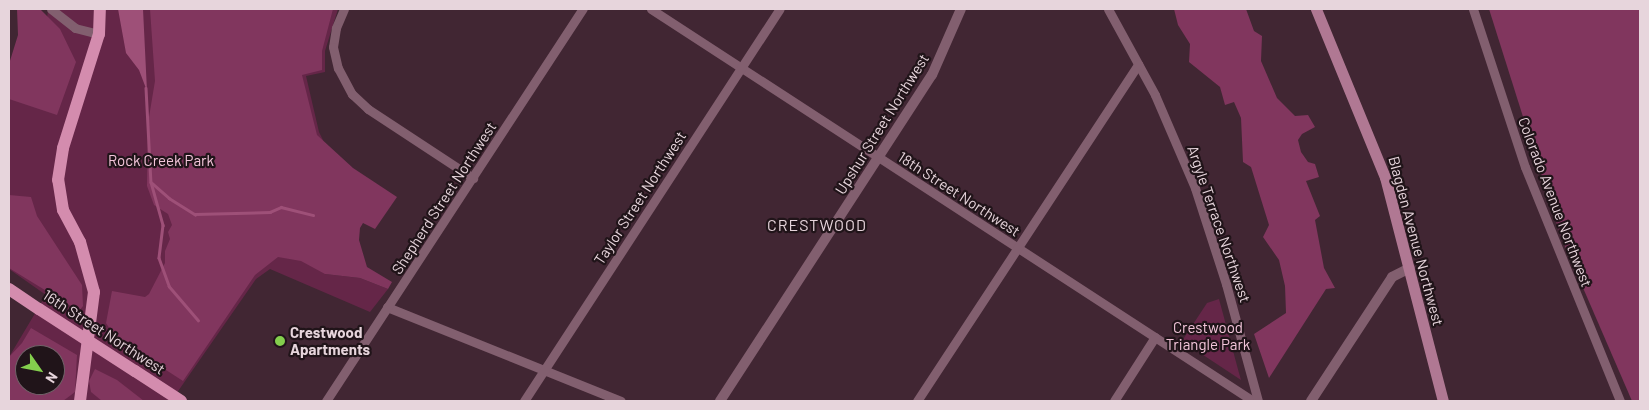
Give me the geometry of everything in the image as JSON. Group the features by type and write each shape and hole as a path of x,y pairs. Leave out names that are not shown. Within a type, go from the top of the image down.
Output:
{"main road":[{"path":"80,401 94,292 80,242 63,210 58,180 63,148 99,34 100,9"},
{"name":"Blagden Avenue Northwest","path":"1316,9 1385,177 1443,401"},
{"name":"16th Street Northwest","path":"9,289 181,401"}],"street":[{"path":"51,9 75,28 99,34"},
{"path":"344,9 336,28 333,47 338,68 352,94 368,109 473,178"},
{"name":"Shepherd Street Northwest","path":"326,401 582,9"},
{"name":"18th Street Northwest","path":"651,9 1253,401"},
{"name":"Taylor Street Northwest","path":"524,401 780,9"},
{"name":"Upshur Street Northwest","path":"720,401 937,67 961,9"},
{"name":"Argyle Terrace Northwest","path":"1108,9 1138,64 1195,188 1233,307 1258,401"},
{"name":"Colorado Avenue Northwest","path":"1473,9 1525,167 1616,400"},
{"path":"917,401 1138,64"},
{"path":"1311,401 1392,277 1410,268"},
{"path":"388,307 620,401"},
{"path":"1114,401 1155,337"}],"green space":[{"path":"17,9 40,9 60,29 76,62 57,115 9,99 9,64 18,35"},
{"name":"Rock Creek Park","path":"48,9 338,9 325,51 325,72 306,76 319,132 347,189 325,274 360,278 388,289 370,312 270,269 256,279 174,397 174,401 9,401 9,357 15,347 15,395 65,395 65,345 16,345 46,295 9,269 9,90 46,28"},
{"path":"150,9 333,9 322,51 322,70 302,75 317,135 353,168 397,197 375,229 363,223 360,228 359,240 367,267 392,282 388,289 360,278 325,274 301,261 278,257 255,275 183,381 115,337 106,323 112,291 145,297 149,294 165,263 165,251 170,239 168,232 172,225 168,214 154,205 147,186 148,123 155,81"},
{"path":"1174,9 1246,9 1254,31 1262,36 1261,61 1277,98 1295,116 1308,115 1315,127 1302,134 1298,140 1301,152 1308,162 1315,164 1319,177 1306,181 1320,216 1315,220 1324,268 1335,288 1326,289 1269,378 1254,334 1286,313 1285,286 1279,260 1263,237 1269,225 1251,167 1243,162 1241,118 1234,102 1225,105 1220,87 1189,62 1190,44 1178,25"},
{"path":"1489,9 1640,9 1640,401 1632,401 1561,237"},
{"path":"9,195 31,197 37,216 82,285 83,306 79,311 9,268"},
{"name":"Crestwood Triangle Park","path":"1219,299 1241,380 1182,341 1207,303"},
{"path":"31,328 60,345 20,345"},
{"path":"65,348 77,355 75,392 63,401 9,401 9,357 15,351 15,395 65,395"},
{"path":"95,369 117,380 144,401 102,401 91,392 89,381"}],"shaded area":[{"path":"118,9 143,9 147,91 139,70 126,53"}],"waterway":[{"path":"146,88 151,182 163,225 159,258 169,286 198,320"},
{"path":"152,183 169,198 195,214 270,212 281,207 313,215"}],"place":[{"name":"Crestwood Apartments","path":"280,341"}],"district":[{"name":"CRESTWOOD","path":"817,225"}]}
